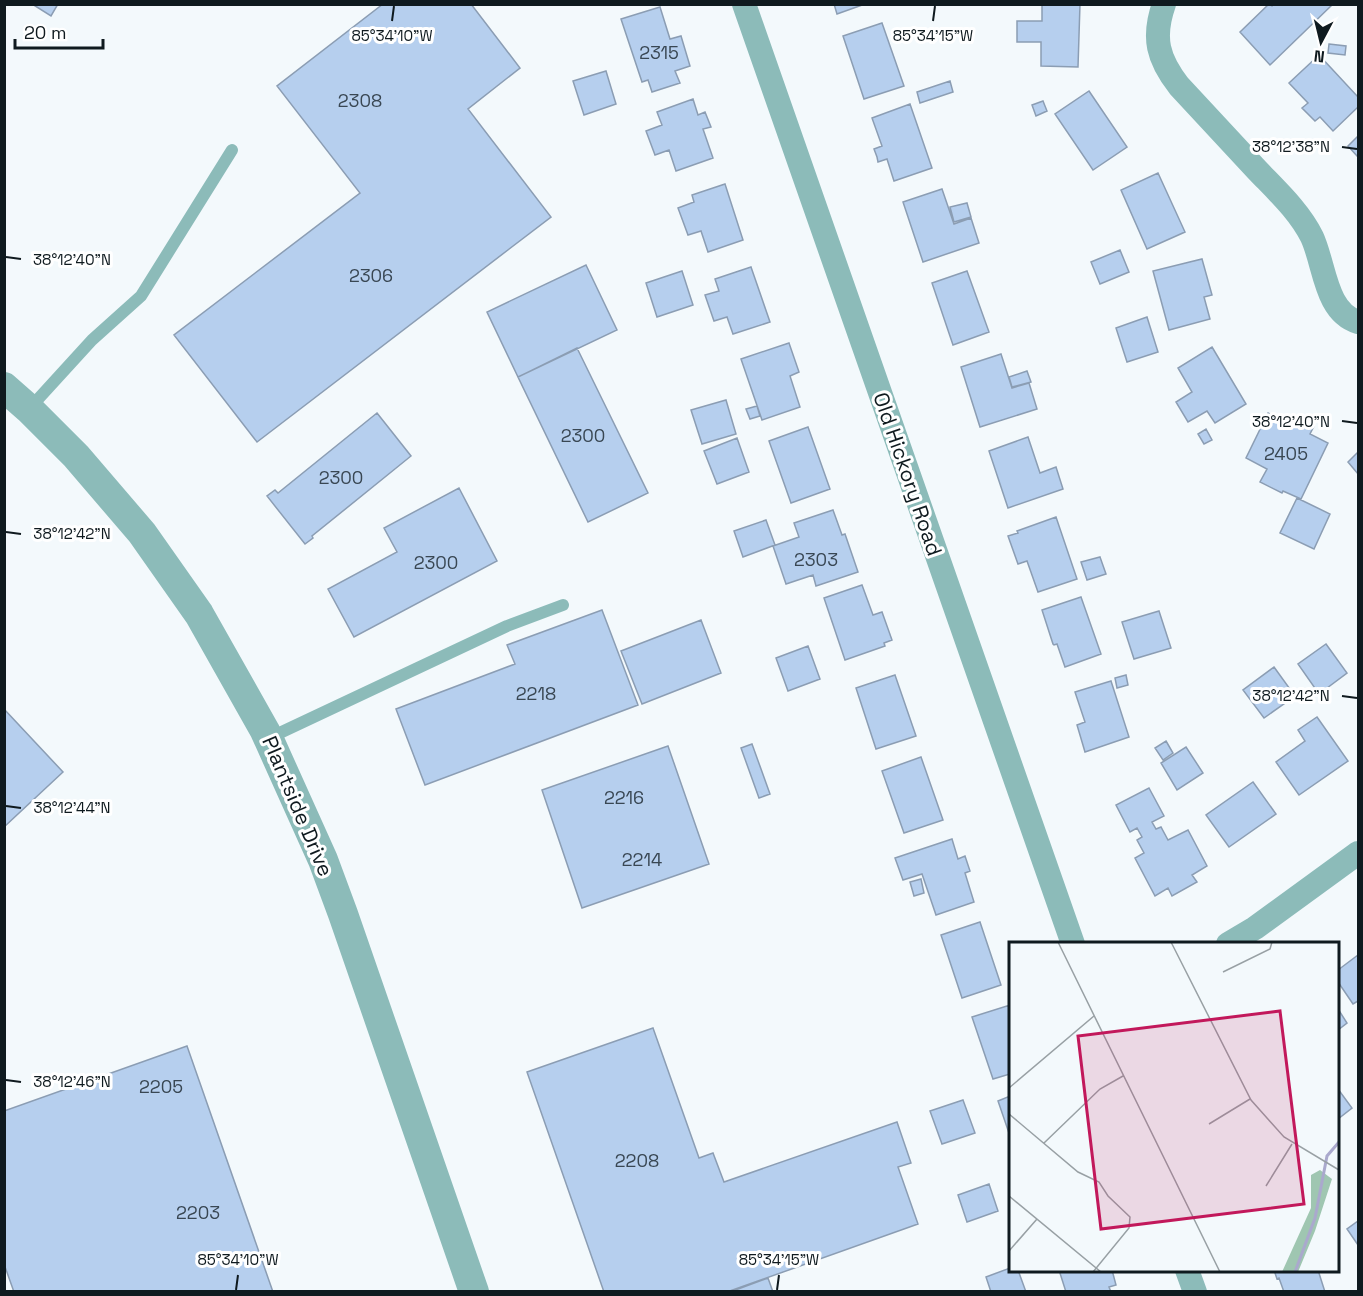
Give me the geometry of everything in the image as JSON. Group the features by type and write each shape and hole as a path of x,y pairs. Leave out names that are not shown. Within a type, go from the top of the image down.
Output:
{"street":[{"name":"Old Hickory Road","path":"744,4 1072,942"},
{"path":"1161,12 1157,34 1160,54 1167,71 1293,209 1312,238 1334,301 1340,311 1359,322"},
{"name":"Plantside Drive","path":"4,387 76,456 142,533 199,614 269,738 323,860 350,932 474,1292"},
{"path":"1231,942 1255,928 1359,853"},
{"path":"1188,1272 1195,1292"}],"lane":[{"path":"29,409 92,340 141,296 232,150"},
{"path":"269,738 507,626 563,605"}],"building":[{"path":"32,4 58,4 51,16"},
{"path":"383,4 471,4 520,68 468,109 551,217 257,442 174,335 360,193 277,86"},
{"path":"834,4 865,4 837,14"},
{"path":"1042,4 1080,4 1078,67 1041,66 1041,42 1017,42 1017,21 1042,21"},
{"path":"1269,4 1272,6 1273,4 1333,4 1270,65 1240,32"},
{"path":"660,7 670,39 681,36 690,66 675,71 680,83 652,92 648,80 642,82 621,19"},
{"path":"882,23 904,86 864,99 843,36"},
{"path":"1329,44 1346,46 1345,55 1328,53"},
{"path":"1319,55 1358,97 1358,107 1333,131 1320,117 1315,121 1302,108 1308,103 1289,83"},
{"path":"606,71 616,104 584,115 573,81"},
{"path":"950,81 953,92 920,103 917,92"},
{"path":"1089,91 1127,147 1093,170 1055,114"},
{"path":"693,99 698,115 705,112 711,127 703,129 713,158 676,171 669,150 655,155 646,131 662,125 657,112"},
{"path":"1043,101 1047,111 1036,116 1032,105"},
{"path":"910,104 932,168 894,181 887,159 878,162 874,149 882,146 872,118"},
{"path":"1358,136 1358,157 1348,146"},
{"path":"1158,173 1185,232 1147,249 1121,190"},
{"path":"725,184 743,240 708,252 701,231 688,235 678,208 694,202 692,195"},
{"path":"942,189 954,224 971,218 979,243 923,262 903,202"},
{"path":"967,203 971,217 954,222 950,207"},
{"path":"1120,250 1129,272 1100,284 1091,262"},
{"path":"1202,259 1212,295 1204,297 1210,319 1169,330 1153,271"},
{"path":"586,265 617,330 518,377 487,312"},
{"path":"751,267 770,322 733,334 727,317 714,321 705,295 719,291 715,279"},
{"path":"682,271 693,305 657,317 646,283"},
{"path":"967,271 989,332 953,345 932,283"},
{"path":"1147,317 1158,352 1127,362 1116,328"},
{"path":"789,343 799,372 790,376 800,407 762,420 741,359"},
{"path":"1212,347 1246,404 1215,423 1207,411 1188,422 1176,402 1192,392 1178,368"},
{"path":"577,348 648,493 588,522 518,377"},
{"path":"1001,354 1012,388 1029,383 1037,409 980,427 961,367"},
{"path":"1027,371 1031,382 1012,387 1009,377"},
{"path":"726,400 736,434 702,444 691,410"},
{"path":"757,406 760,416 750,419 746,409"},
{"path":"377,413 411,456 305,544 267,496 275,490 278,493"},
{"path":"1268,413 1294,426 1298,419 1314,426 1310,434 1328,443 1301,499 1260,482 1267,469 1246,458"},
{"path":"808,427 830,489 791,503 769,441"},
{"path":"1206,429 1212,440 1204,444 1198,434"},
{"path":"1028,437 1040,473 1056,467 1063,489 1008,508 989,451"},
{"path":"737,438 749,472 717,484 704,451"},
{"path":"1358,452 1358,474 1348,462"},
{"path":"459,488 497,561 354,637 328,589 397,552 384,528"},
{"path":"1297,498 1330,514 1314,549 1280,533"},
{"path":"833,510 842,535 845,534 858,572 816,586 813,575 786,584 773,546 799,537 794,523"},
{"path":"1056,517 1077,579 1038,592 1027,561 1018,564 1008,536"},
{"path":"766,520 775,545 743,557 734,531"},
{"path":"1100,557 1106,574 1087,580 1081,562"},
{"path":"862,585 873,615 882,612 892,640 884,643 885,646 845,660 824,598"},
{"path":"1081,597 1101,654 1065,667 1057,644 1053,644 1042,610"},
{"path":"602,610 638,705 425,785 396,709 515,664 507,645"},
{"path":"1159,611 1171,648 1134,659 1122,622"},
{"path":"701,620 721,673 642,704 621,651"},
{"path":"1326,644 1347,673 1319,694 1298,664"},
{"path":"808,646 820,679 788,691 776,658"},
{"path":"1274,667 1295,696 1264,718 1243,690"},
{"path":"895,675 916,736 876,749 856,688"},
{"path":"1126,675 1128,685 1117,688 1115,678"},
{"path":"1111,681 1129,737 1085,752 1077,725 1085,722 1075,692"},
{"path":"4,709 63,772 4,827"},
{"path":"1317,717 1348,761 1299,795 1276,762 1305,741 1298,730"},
{"path":"1166,741 1173,753 1163,760 1155,748"},
{"path":"752,744 770,794 759,798 741,748"},
{"path":"668,746 709,864 582,908 542,790"},
{"path":"1186,747 1203,773 1177,790 1161,763"},
{"path":"921,757 943,820 904,833 882,771"},
{"path":"1253,782 1276,814 1229,847 1206,815"},
{"path":"1149,788 1164,816 1152,822 1156,829 1161,827 1168,840 1188,830 1207,866 1192,875 1197,882 1172,896 1168,888 1155,896 1135,858 1144,853 1137,840 1142,837 1137,828 1130,832 1116,805"},
{"path":"952,839 958,859 965,856 970,871 965,873 974,902 936,915 922,874 903,880 895,858"},
{"path":"921,879 924,893 914,896 910,882"},
{"path":"980,922 1001,985 962,998 941,935"},
{"path":"1358,955 1358,1001 1353,1004 1339,983 1339,969"},
{"path":"1009,1005 1009,1074 993,1079 972,1017"},
{"path":"1339,1011 1347,1023 1339,1029"},
{"path":"653,1028 699,1158 713,1153 724,1182 897,1122 911,1163 898,1167 918,1224 727,1292 604,1292 527,1072"},
{"path":"187,1046 273,1292 14,1292 4,1264 4,1111"},
{"path":"1339,1090 1352,1108 1339,1118"},
{"path":"1009,1096 1009,1133 998,1101"},
{"path":"963,1100 975,1133 942,1144 930,1111"},
{"path":"989,1184 998,1211 967,1222 958,1195"},
{"path":"1358,1221 1358,1245 1347,1229"},
{"path":"1009,1268 1009,1272 1019,1272 1026,1292 991,1292 986,1277"},
{"path":"1060,1272 1113,1272 1116,1285 1109,1287 1111,1292 1066,1292"},
{"path":"1275,1272 1319,1272 1325,1292 1284,1292 1279,1278 1277,1279"},
{"path":"768,1278 773,1292 730,1292"}]}
